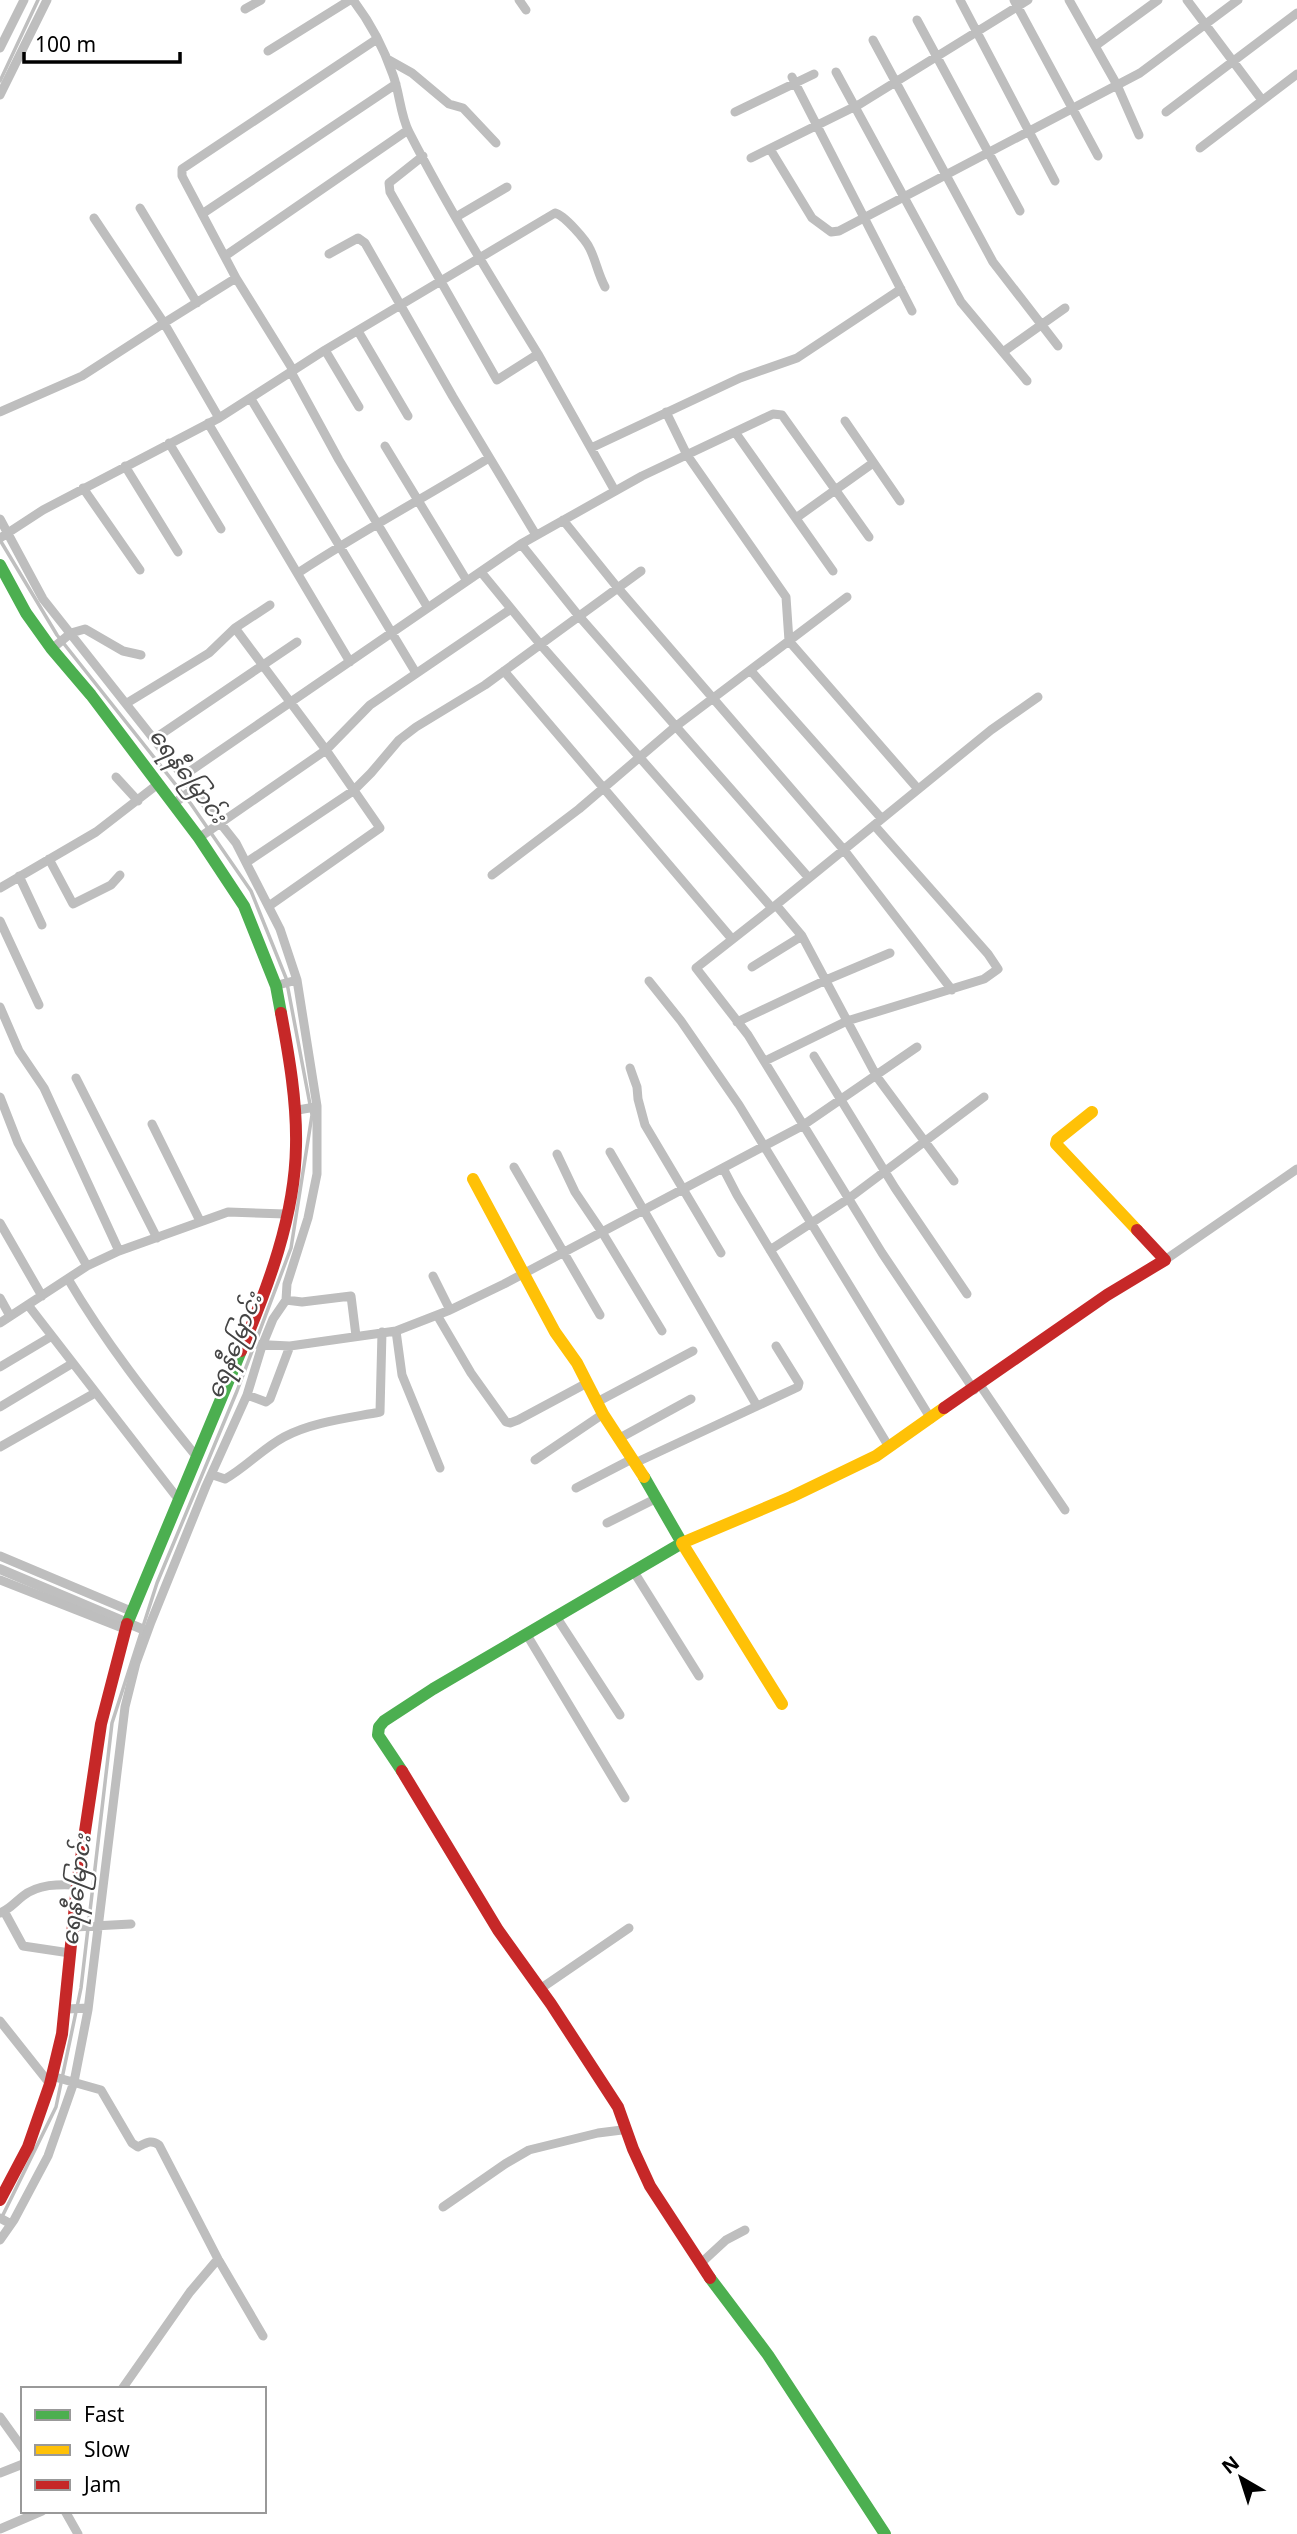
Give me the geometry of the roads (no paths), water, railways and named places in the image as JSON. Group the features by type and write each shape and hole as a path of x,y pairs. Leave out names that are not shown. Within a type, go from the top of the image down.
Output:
{"street":[{"path":"0,48 24,0"},
{"path":"0,94 47,0"},
{"path":"245,9 261,0"},
{"path":"268,51 352,0 387,59 408,130 478,258 538,354 615,491"},
{"path":"519,0 526,10"},
{"path":"960,0 1055,181"},
{"path":"751,158 855,106 978,31 1016,3 1028,0"},
{"path":"1069,0 1118,85 1139,135"},
{"path":"1095,46 1158,0"},
{"path":"1187,0 1262,100"},
{"path":"770,149 812,218 831,232 839,231 1140,74 1238,0"},
{"path":"1016,3 1098,156"},
{"path":"1167,112 1297,13"},
{"path":"917,20 1020,211"},
{"path":"377,39 182,169 182,176 236,278 428,608"},
{"path":"873,40 993,262 1058,346"},
{"path":"387,59 412,74 449,104 463,108 496,143"},
{"path":"835,72 961,302 1027,381"},
{"path":"735,112 793,80 814,74"},
{"path":"1199,148 1297,74"},
{"path":"793,80 912,311"},
{"path":"202,214 396,84"},
{"path":"225,256 408,130"},
{"path":"423,156 394,177 389,183 390,192 439,281 497,380 538,354"},
{"path":"456,217 507,187"},
{"path":"140,208 197,303"},
{"path":"4,535 83,488 219,418 439,281 555,213 561,215 590,248 597,273 605,286"},
{"path":"94,218 164,323 219,418"},
{"path":"329,254 361,239 536,536"},
{"path":"0,412 82,376 236,278"},
{"path":"591,447 740,377 797,358 901,289"},
{"path":"1003,352 1065,308"},
{"path":"358,331 408,416"},
{"path":"326,350 359,407"},
{"path":"251,399 416,673"},
{"path":"666,412 687,455 786,597 789,641 918,789"},
{"path":"183,776 521,544 615,491 773,414 782,415 869,537"},
{"path":"845,421 900,501"},
{"path":"208,423 350,662"},
{"path":"735,432 833,570"},
{"path":"169,443 221,529"},
{"path":"385,446 467,582"},
{"path":"298,573 339,545 489,458"},
{"path":"796,518 873,463"},
{"path":"125,466 178,552"},
{"path":"83,488 140,570"},
{"path":"0,519 4,535 33,584 217,823 236,843 247,862 280,929 295,981 317,1106 317,1164 308,1218 287,1284 286,1300 253,1345 196,1456 125,1629 102,1724 77,1885 62,2035 52,2079 28,2147 0,2200"},
{"path":"563,520 617,587 844,850 952,990"},
{"path":"521,544 578,615 809,878"},
{"path":"0,565 26,613 201,836 244,906 260,939 276,985 296,1111 292,1191 253,1345 247,1395 151,1622 136,1663 125,1707 74,2082 48,2156 6,2222 0,2240"},
{"path":"247,862 353,791 399,740 504,671 641,571"},
{"path":"481,572 639,758 802,936 877,1077 954,1181"},
{"path":"492,875 676,727 848,597"},
{"path":"127,704 209,653 235,628 270,604"},
{"path":"201,836 326,750 370,705 512,610"},
{"path":"235,628 380,828 269,906"},
{"path":"54,647 70,634 85,629 123,651 141,655"},
{"path":"154,739 297,642"},
{"path":"504,671 732,939"},
{"path":"751,671 997,966 996,971 984,979 849,1025 765,1061"},
{"path":"1038,697 991,730 696,968 765,1061 848,1199 1065,1510"},
{"path":"116,777 138,801"},
{"path":"0,888 51,862 138,801 192,789"},
{"path":"51,862 74,904 111,885 120,875"},
{"path":"20,879 42,925"},
{"path":"0,920 38,1005"},
{"path":"752,967 802,936"},
{"path":"737,1022 890,953"},
{"path":"276,985 295,981"},
{"path":"649,981 714,1068 931,1419"},
{"path":"0,1007 19,1051 44,1088 119,1251"},
{"path":"253,1345 290,1346 382,1332 402,1328 450,1310 802,1126 917,1047"},
{"path":"814,1056 885,1173 967,1294"},
{"path":"630,1068 645,1125 721,1253"},
{"path":"76,1078 157,1238"},
{"path":"0,1097 18,1143 87,1266"},
{"path":"770,1250 885,1173 985,1097"},
{"path":"296,1111 315,1107"},
{"path":"1092,1112 1057,1140 1056,1144 1165,1260"},
{"path":"152,1124 200,1221"},
{"path":"610,1152 757,1406"},
{"path":"557,1154 575,1192 662,1331"},
{"path":"514,1167 600,1315"},
{"path":"723,1168 889,1447"},
{"path":"885,2534 768,2355 701,2264 650,2186 624,2130 618,2107 498,1930 429,1813 378,1735 379,1727 432,1689 634,1572 680,1539 791,1497 869,1460 1107,1295 1165,1260 1297,1170"},
{"path":"473,1179 555,1332 577,1363 618,1439 657,1498 782,1704"},
{"path":"0,1323 87,1266 119,1251 228,1212 286,1214"},
{"path":"0,1223 42,1296"},
{"path":"433,1276 450,1310"},
{"path":"68,1279 90,1316 136,1381 196,1456"},
{"path":"286,1300 302,1302 351,1296 356,1336"},
{"path":"0,1298 10,1316"},
{"path":"27,1305 178,1500"},
{"path":"437,1315 471,1373 506,1422 518,1420 587,1383"},
{"path":"402,1328 402,1375 440,1468"},
{"path":"213,1475 225,1479 285,1436 304,1429 380,1412 382,1332"},
{"path":"0,1367 52,1336"},
{"path":"247,1395 265,1402 270,1399 290,1346"},
{"path":"576,1488 800,1386 776,1346"},
{"path":"535,1460 600,1408 692,1351"},
{"path":"0,1407 73,1363"},
{"path":"0,1447 95,1393"},
{"path":"618,1439 691,1399"},
{"path":"607,1523 657,1498"},
{"path":"0,1556 133,1612"},
{"path":"634,1572 699,1676"},
{"path":"0,1580 125,1629"},
{"path":"557,1618 620,1715"},
{"path":"527,1635 625,1798"},
{"path":"70,1953 23,1946 2,1912 12,1908 23,1896 43,1887 54,1884 77,1885"},
{"path":"74,1927 131,1924"},
{"path":"540,1989 629,1928"},
{"path":"66,2009 85,2008"},
{"path":"0,2021 52,2079 97,2088 104,2094 132,2143 138,2147 148,2142 159,2145 218,2259 263,2336"},
{"path":"443,2207 529,2150 624,2130"},
{"path":"701,2264 716,2247 745,2230"},
{"path":"123,2387 190,2292 218,2259"},
{"path":"0,2418 21,2446"},
{"path":"0,2473 21,2465"},
{"path":"0,2529 37,2513"},
{"path":"66,2513 78,2534"}],"waterway":[{"name":"ရေနီမြောင်း","path":"0,81 38,0"},
{"name":"ရေနီမြောင်း","path":"0,540 57,635 191,804 251,891 286,978 312,1115 291,1248 237,1391 157,1583 112,1723 81,1988 56,2107 1,2219"},
{"path":"0,1569 142,1629"}]}
